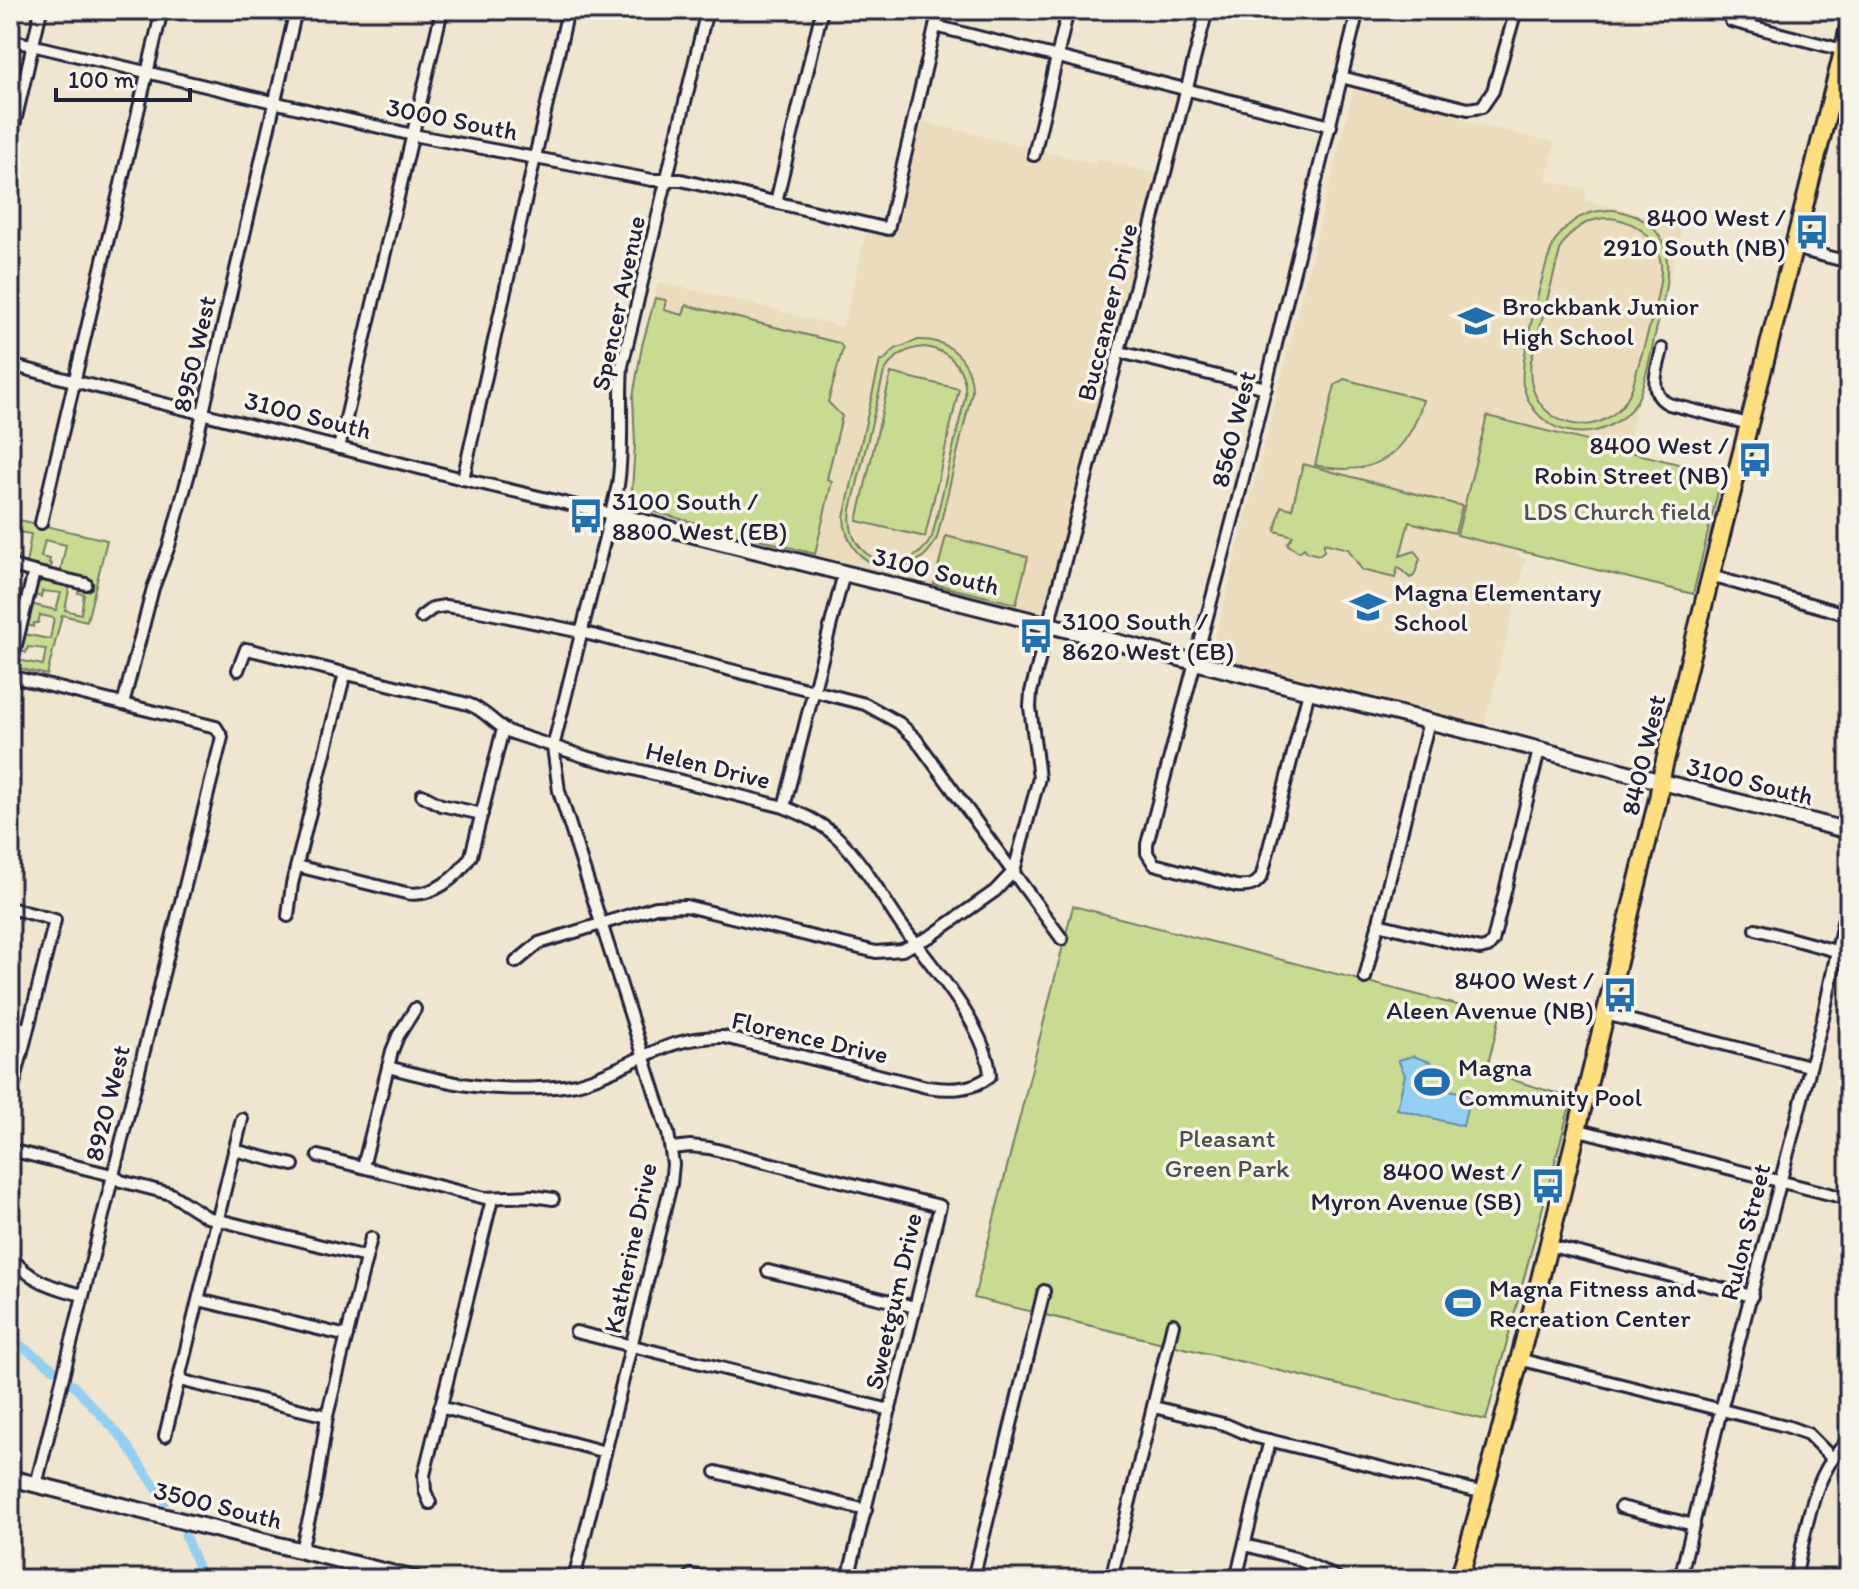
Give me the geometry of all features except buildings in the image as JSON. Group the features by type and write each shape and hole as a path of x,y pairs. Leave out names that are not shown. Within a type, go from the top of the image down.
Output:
{"main road":[{"name":"8400 West","path":"1459,1579 1547,1245 1849,28"},
{"name":"8400 West","path":"1467,1579 1484,1493"}],"street":[{"path":"10,143 41,10"},
{"path":"41,523 162,10"},
{"name":"8950 West","path":"123,704 153,588 175,525 296,10"},
{"path":"339,448 442,10"},
{"path":"463,479 568,10"},
{"name":"Spencer Avenue","path":"553,747 621,462 619,402 622,366 707,10"},
{"path":"776,202 822,10"},
{"path":"939,10 935,26 1331,126"},
{"path":"1034,155 1068,10"},
{"name":"Buccaneer Drive","path":"1014,871 1039,778 1031,692 1207,10"},
{"name":"8560 West","path":"1309,691 1262,875 1255,884 1236,886 1157,866 1149,856 1147,844 1266,388 1358,10"},
{"path":"1341,77 1468,109 1482,107 1493,91 1516,10"},
{"path":"1731,21 1846,50"},
{"name":"3000 South","path":"10,40 413,135 652,180 681,180 888,229 935,26"},
{"path":"1793,248 1849,262"},
{"path":"1662,349 1655,378 1655,391 1661,399 1669,404 1749,424"},
{"path":"1120,352 1266,388"},
{"name":"3100 South","path":"10,365 1429,721 1849,831"},
{"path":"12,566 86,584"},
{"path":"10,669 34,572"},
{"path":"784,807 844,573"},
{"path":"1711,576 1849,615"},
{"path":"421,617 433,608 461,607 581,632 865,704 899,723 915,738 1062,939"},
{"name":"Helen Drive","path":"238,670 246,649 468,704 503,729 553,747 784,807 813,819 847,847 915,944 954,993 985,1054 990,1076"},
{"path":"288,916 297,866 345,673"},
{"path":"10,676 123,704"},
{"name":"8920 West","path":"36,1485 219,750 220,733 216,727 123,704"},
{"path":"1365,978 1429,721"},
{"path":"297,866 406,893 429,893 468,860 503,729"},
{"name":"Katherine Drive","path":"553,747 556,782 672,1148 671,1184 574,1579"},
{"path":"1378,924 1480,949 1488,947 1493,941 1539,750"},
{"path":"422,795 441,805 482,814"},
{"path":"516,962 539,943 656,907 686,906 890,953 931,936 995,891 1014,871"},
{"name":"Rulon Street","path":"1680,1579 1826,1006 1849,894"},
{"path":"10,908 55,920 10,1100"},
{"path":"1756,929 1836,951"},
{"path":"363,1167 398,1036 415,1009"},
{"path":"1605,1014 1809,1066"},
{"path":"10,1025 27,1029"},
{"name":"Florence Drive","path":"388,1067 452,1084 500,1090 573,1085 591,1080 643,1054 685,1040 724,1037 927,1087 956,1089 981,1083 990,1076"},
{"path":"165,1436 242,1119"},
{"path":"1575,1129 1849,1199"},
{"name":"Sweetgum Drive","path":"672,1148 709,1148 940,1206 848,1579"},
{"path":"10,1150 112,1175 121,1181 171,1194 207,1217 366,1257"},
{"path":"234,1150 293,1165"},
{"path":"318,1156 492,1199 533,1196 553,1199"},
{"path":"430,1503 424,1475 492,1199"},
{"path":"301,1550 314,1499 327,1416 371,1238"},
{"path":"1547,1245 1752,1296"},
{"path":"10,1256 32,1278 82,1295"},
{"path":"768,1271 915,1307"},
{"path":"973,1579 1044,1291"},
{"path":"199,1300 347,1336"},
{"path":"1111,1579 1173,1324"},
{"path":"576,1332 890,1410"},
{"path":"1518,1359 1786,1426 1808,1434 1832,1458"},
{"path":"179,1380 327,1416"},
{"path":"440,1407 605,1452"},
{"path":"1154,1407 1227,1425 1270,1440 1484,1493"},
{"path":"1236,1579 1270,1440"},
{"path":"1795,1579 1819,1483 1832,1458 1849,1440"},
{"path":"716,1472 866,1510"},
{"name":"3500 South","path":"10,1478 301,1550 365,1572 415,1579"},
{"path":"1621,1507 1694,1525"},
{"path":"1245,1545 1295,1558 1336,1577"},
{"path":"691,1575 709,1579"}],"shaded area":[{"name":"Brockbank Junior High School","path":"1354,88 1458,115 1469,122 1555,143 1546,180 1587,190 1585,200 1683,225 1626,450 1487,416 1457,534 1512,549 1526,560 1484,727 1215,659 1211,654"},
{"path":"922,121 1095,164 1097,159 1159,174 1126,305 1122,308 1048,611 1040,615 627,505 635,465 632,395 658,281 843,327 866,232 892,236"}],"green space":[{"path":"1605,210 1638,217 1653,228 1663,242 1667,277 1648,369 1637,401 1624,416 1608,426 1591,432 1574,432 1557,428 1542,418 1530,404 1523,385 1525,356 1539,291 1555,241 1566,227 1580,217","holes":["1598,219 1615,219 1634,225 1655,245 1661,265 1658,290 1633,385 1622,406 1606,419 1588,424 1570,423 1553,416 1540,403 1532,384 1531,361 1561,247 1574,231 1585,224"]},
{"path":"655,298 666,300 664,310 683,315 686,305 839,343 843,348 828,402 842,416 827,479 832,481 815,554 631,506 635,444 633,397"},
{"path":"918,340 940,343 949,348 968,370 972,392 937,538 926,554 913,564 898,568 882,567 856,551 848,536 844,517 880,361 895,349","holes":["925,347 950,358 961,371 965,398 932,537 921,551 908,560 879,560 867,554 857,543 851,528 851,510 884,372 896,357 906,351"]},
{"path":"891,373 959,389 925,537 857,521"},
{"path":"1344,379 1423,400 1408,436 1385,459 1354,469 1315,465 1335,385"},
{"name":"LDS Church field","path":"1487,416 1722,475 1693,594 1457,535"},
{"path":"1303,464 1462,506 1455,533 1409,522 1400,556 1415,551 1420,559 1414,576 1410,578 1398,567 1395,578 1362,570 1348,549 1324,543 1324,551 1319,555 1304,548 1299,552 1287,544 1293,536 1275,531 1281,506 1292,509"},
{"path":"15,519 107,540 87,621 62,615 47,675 14,667 18,660 43,665 46,649 28,647 26,653 19,650 23,634 50,639 54,618 40,615 33,627 25,624 30,604 56,610 61,593 42,591 41,597 35,595 35,586 45,579 70,585 65,610 81,614 84,594 78,593 78,589 86,591 91,585 88,584 89,580 60,573 66,545 45,540 41,557 50,559 49,563 52,564 49,571 26,565 31,534 18,532 14,555 18,556 18,561 10,563 10,541"},
{"path":"946,536 1028,557 1016,604 934,584"},
{"name":"Pleasant Green Park","path":"1073,906 1500,1016 1486,1072 1572,1098 1486,1420 974,1298"}],"water":[{"path":"1413,1056 1430,1062 1436,1071 1423,1078 1422,1083 1470,1095 1463,1126 1397,1109 1405,1075 1398,1060"}],"waterway":[{"path":"10,1338 54,1369"},
{"path":"72,1384 122,1438 165,1501"},
{"path":"185,1535 203,1579"}],"place":[{"name":"8400 West / 2910 South (NB)","path":"1812,232"},
{"name":"Brockbank Junior High School","path":"1476,321"},
{"name":"8400 West / Robin Street (NB)","path":"1755,460"},
{"name":"3100 South / 8800 West (EB)","path":"586,516"},
{"name":"Magna Elementary School","path":"1368,607"},
{"name":"3100 South / 8620 West (EB)","path":"1036,636"},
{"name":"8400 West / Aleen Avenue (NB)","path":"1620,995"},
{"name":"Magna Community Pool","path":"1432,1082"},
{"name":"8400 West / Myron Avenue (SB)","path":"1548,1186"},
{"name":"Magna Fitness and Recreation Center","path":"1463,1303"}]}
